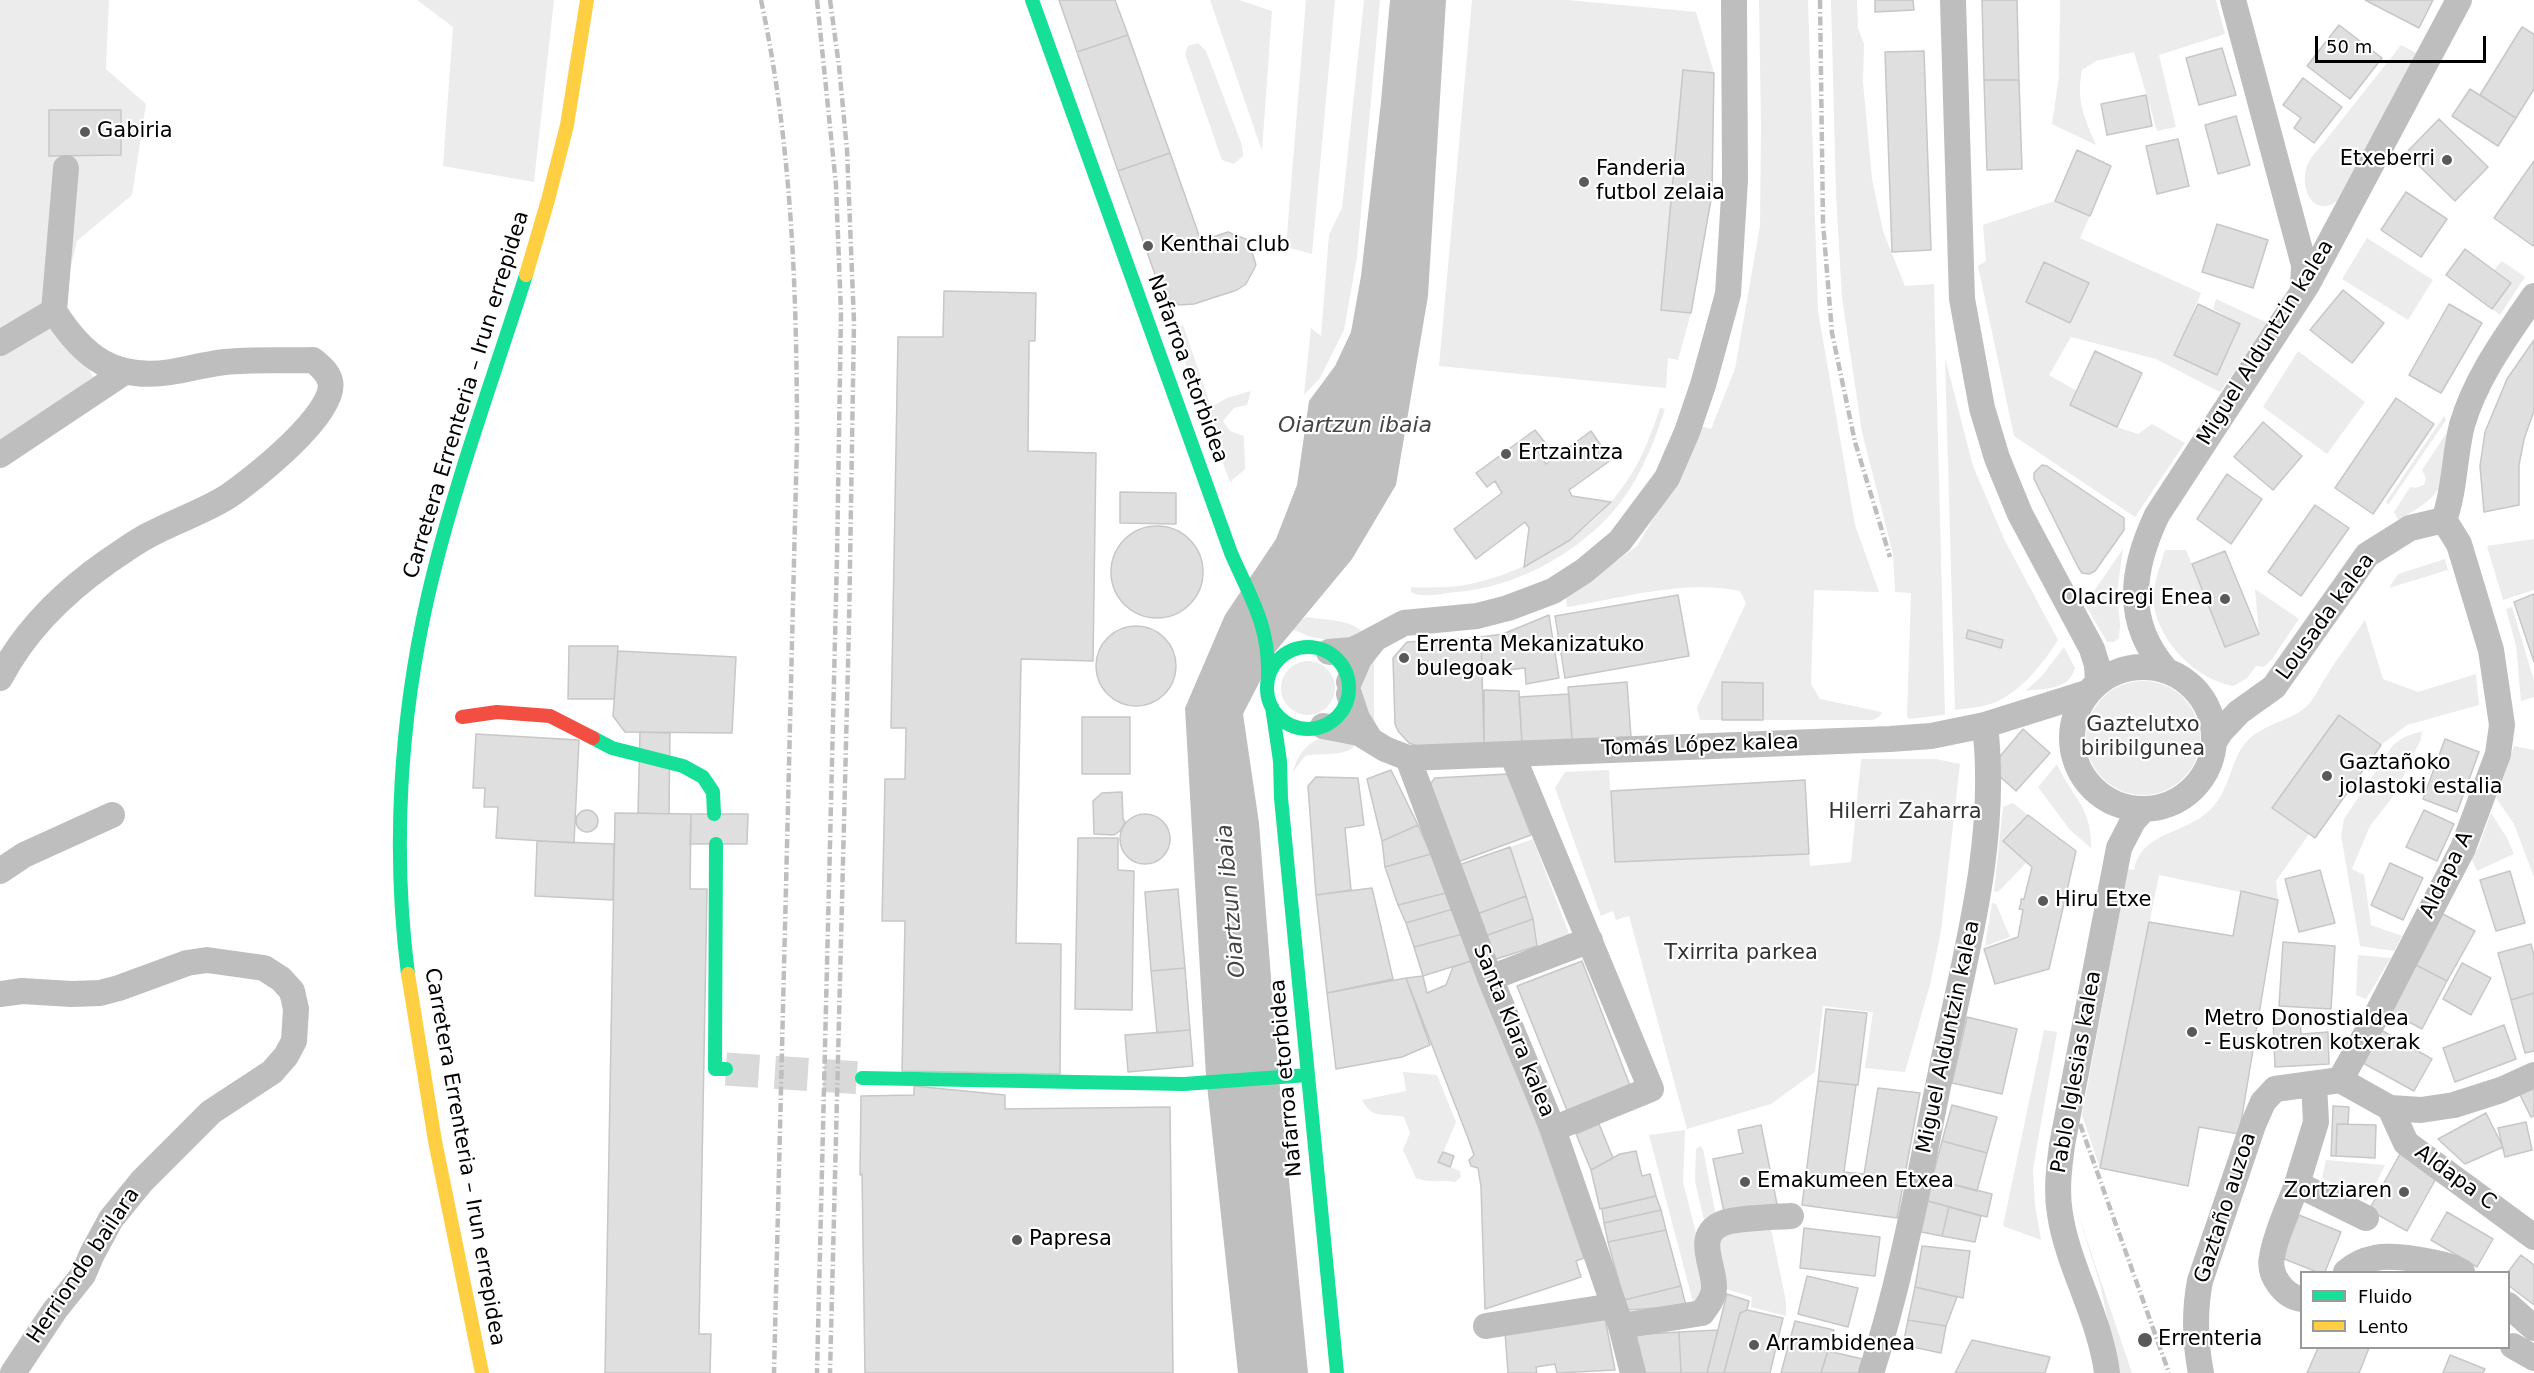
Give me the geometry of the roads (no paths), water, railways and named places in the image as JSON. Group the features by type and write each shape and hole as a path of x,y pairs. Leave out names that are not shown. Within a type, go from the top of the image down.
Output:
{"main road":[{"name":"Carretera Errenteria – Irun errepidea","path":"482,1373 421,1061 411,993 402,907 400,840 403,763 411,687 430,586 465,460 544,211 567,125 587,0"},
{"name":"Nafarroa etorbidea","path":"1032,0 1231,553 1261,614 1269,646 1268,679"},
{"name":"Nafarroa etorbidea","path":"1261,614 1282,633 1318,649"},
{"path":"1318,649 1342,665 1349,688 1347,702 1338,717 1305,736 1277,714 1272,707 1268,693 1268,679 1278,660 1286,653 1318,649"},
{"name":"Nafarroa etorbidea","path":"1272,707 1278,743 1336,1373"},
{"path":"462,717 497,712 523,712 550,716 612,748 683,766 703,777 713,792 714,814"},
{"name":"Nafarroa etorbidea","path":"1281,779 1305,736"},
{"path":"716,844 715,1069 726,1069"},
{"path":"862,1078 1201,1084 1308,1075"}],"street":[{"path":"1318,649 1352,650 1404,623 1477,616 1508,608 1553,591 1584,572 1620,541 1667,478 1699,396 1728,294 1735,180 1734,0"},
{"path":"1953,0 1962,299 1982,408 1997,458 2020,514 2092,649 2097,665 2092,688 2077,712 2072,733 2075,759 2087,782 2106,799 2131,808 2143,810 2170,804 2192,790 2208,768 2214,742 2213,723 2202,698 2186,681 2166,670 2147,667 2127,668 2092,688"},
{"path":"2233,0 2304,265 2303,291"},
{"name":"Miguel Alduntzin kalea","path":"2166,670 2151,651 2140,629 2136,608 2136,585 2149,532 2157,515 2303,291 2459,0"},
{"path":"0,678 13,653 33,627 63,597 106,563 149,535 228,496 303,433 320,413 328,398 330,382 324,370 313,360 226,362 168,373 123,373 92,357 63,325 54,311 66,168"},
{"path":"2288,204 2297,221 2321,240 2325,251 2312,253 2301,248 2297,242"},
{"path":"2444,520 2451,500 2457,450 2471,401 2494,355 2534,296"},
{"path":"0,343 54,311"},
{"path":"0,455 123,373"},
{"name":"Lousada kalea","path":"2214,742 2229,721 2268,693 2280,680 2367,555 2410,528 2444,520"},
{"name":"Aldapa A","path":"2348,1084 2374,1020 2463,848 2498,754 2502,725 2491,650 2459,544 2444,520"},
{"name":"Miguel Alduntzin kalea","path":"2127,668 2136,648 2140,629"},
{"path":"1370,739 1357,718 1349,688 1359,660 1374,640"},
{"name":"Tomás López kalea","path":"1305,736 1347,730 1408,758 1931,736 1985,724 2092,688"},
{"path":"2202,698 2224,705 2249,705"},
{"path":"2031,710 2051,719 2072,733"},
{"name":"Miguel Alduntzin kalea","path":"1871,1373 1909,1230 1945,1052 1972,936 1989,804 1989,759 1985,724"},
{"path":"1512,754 1651,1089 1553,1129"},
{"name":"Santa Klara kalea","path":"1408,758 1490,978 1553,1129 1617,1316 1633,1373"},
{"name":"Pablo Iglesias kalea","path":"2107,1373 2097,1327 2060,1214 2058,1179 2062,1145 2119,848 2133,821 2143,810"},
{"path":"0,871 24,855 112,815"},
{"path":"1490,978 1590,940"},
{"name":"Herriondo bailara","path":"0,994 22,991 100,993 187,963 207,960 242,963 264,968 281,979 292,991 296,1009 294,1041 286,1056 272,1072 211,1112 142,1181 111,1219 83,1275 55,1310 13,1373"},
{"path":"2348,1084 2390,1108 2421,1110 2454,1105 2501,1090 2534,1075"},
{"path":"2300,1299 2291,1298 2280,1287 2271,1259 2316,1122 2314,1084"},
{"name":"Gaztaño auzoa","path":"2201,1373 2196,1328 2196,1304 2200,1281 2253,1125 2264,1101 2275,1089 2314,1084 2348,1084"},
{"name":"Aldapa C","path":"2390,1108 2406,1143 2534,1237"},
{"path":"2297,1184 2366,1218"},
{"path":"1486,1326 1617,1316 1702,1313 1710,1301 1714,1288 1706,1240 1710,1232 1722,1223 1791,1216"},
{"path":"2347,1271 2354,1265 2376,1257 2431,1261 2459,1271"},
{"path":"2510,1307 2534,1328"}],"water":[{"name":"Oiartzun ibaia","path":"1390,0 1446,0 1428,296 1396,485 1352,559 1275,652 1243,714 1259,823 1278,1068 1308,1373 1238,1373 1206,1076 1185,708 1225,615 1276,539 1297,485 1309,401 1335,366 1351,332 1361,276"}],"tunnel":[{"path":"726,1069 862,1078"}],"railway":[{"path":"761,0 780,109 786,164 794,275 797,386 774,1373"},
{"path":"817,0 836,185 841,313 817,1373"},
{"path":"830,0 847,150 854,322 849,626 830,1373"},
{"path":"1820,0 1823,223 1832,333 1855,442 1890,557"},
{"path":"2080,1124 2169,1373"}],"place":[{"name":"Gabiria","path":"85,132"},
{"name":"Etxeberri","path":"2447,160"},
{"name":"Fanderia futbol zelaia","path":"1584,182"},
{"name":"Kenthai club","path":"1148,246"},
{"name":"Ertzaintza","path":"1506,454"},
{"name":"Olaciregi Enea","path":"2225,599"},
{"name":"Errenta Mekanizatuko bulegoak","path":"1404,658"},
{"name":"Gaztañoko jolastoki estalia","path":"2327,776"},
{"name":"Hiru Etxe","path":"2043,901"},
{"name":"Metro Donostialdea - Euskotren kotxerak","path":"2192,1032"},
{"name":"Emakumeen Etxea","path":"1745,1182"},
{"name":"Zortziaren","path":"2404,1192"},
{"name":"Papresa","path":"1017,1240"},
{"name":"Errenteria","path":"2145,1340"},
{"name":"Arrambidenea","path":"1754,1345"}],"park label":[{"name":"Gaztelutxo biribilgunea","path":"2143,738"},
{"name":"Hilerri Zaharra","path":"1905,813"},
{"name":"Txirrita parkea","path":"1741,954"}]}
